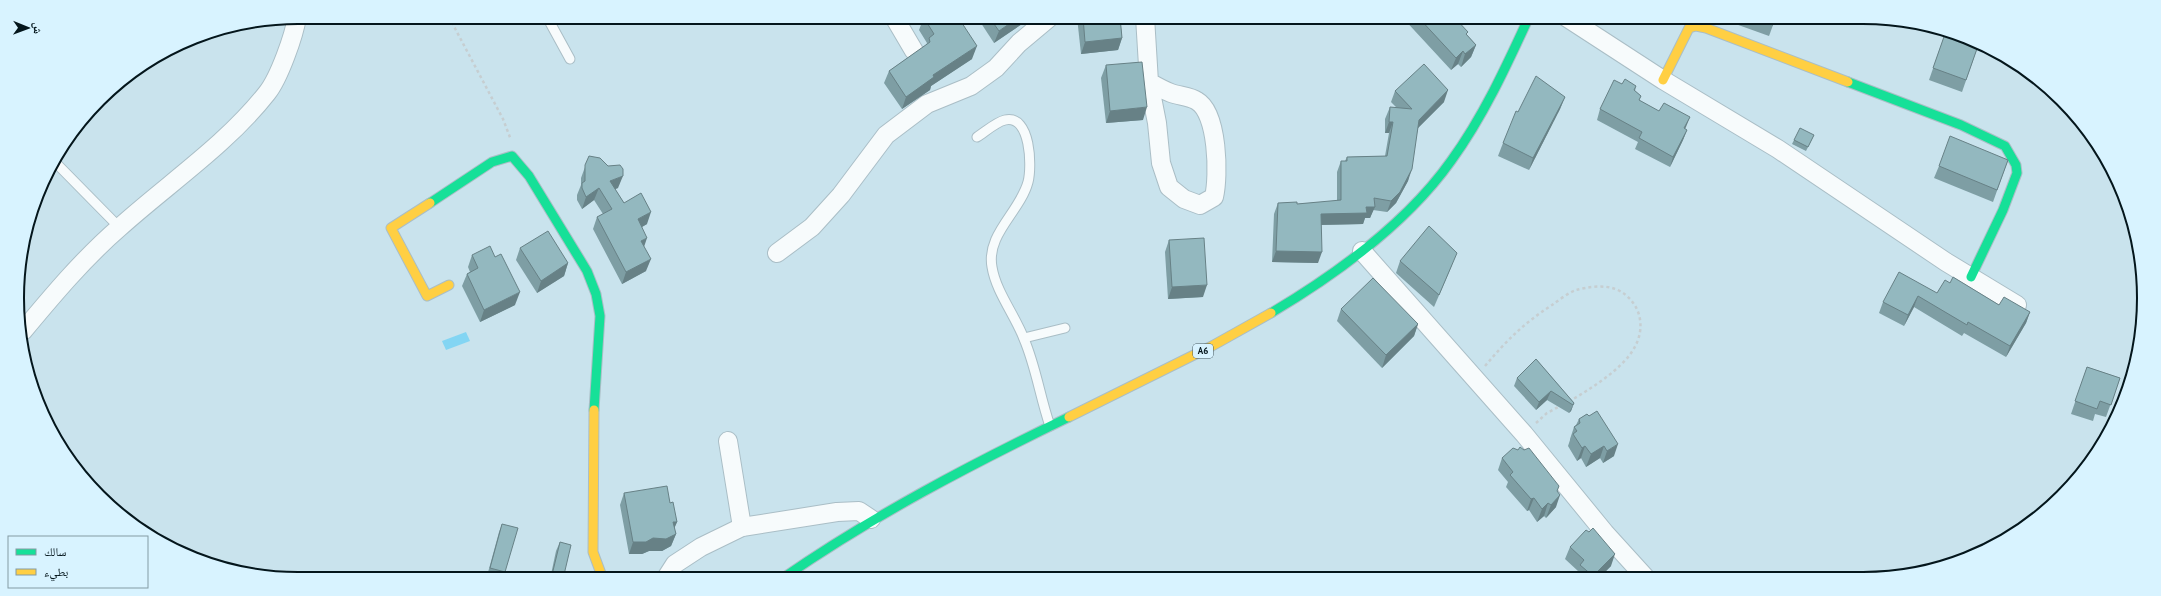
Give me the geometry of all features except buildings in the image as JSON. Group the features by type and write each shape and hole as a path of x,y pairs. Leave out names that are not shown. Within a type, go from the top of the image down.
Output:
{"main road":[{"name":"A6","path":"792,572 871,519 1050,426 1188,360 1228,338 1313,287 1362,251 1419,198 1454,158 1473,130 1497,86 1526,24"},
{"path":"1663,80 1684,35 1689,28 1696,26 1706,28 1913,106 1974,131 2005,146 2016,165 2017,174 1991,239 1971,277"},
{"path":"449,285 427,296 391,228 492,162 512,156 533,183 587,271 596,294 600,316 594,389 593,552 601,572"}],"street":[{"path":"26,328 51,298 119,227 225,137 268,92 289,47 295,24"},
{"path":"898,24 914,51"},
{"path":"777,253 812,227 840,195 886,135 927,104 971,86 996,68 1018,43 1041,24"},
{"path":"1145,24 1149,82 1157,123 1161,162 1169,187 1184,199 1200,205 1214,197 1217,183 1212,125 1207,112 1197,101 1170,93 1149,82"},
{"path":"1577,24 1663,80 1778,148 1971,277 2017,305"},
{"path":"1362,251 1524,434 1605,533 1640,572"},
{"path":"728,441 742,527"},
{"path":"670,572 675,564 701,547 742,527 837,512 859,511 871,519"}],"lane":[{"path":"551,24 570,59"},
{"path":"976,137 1004,120 1013,120 1021,125 1026,136 1029,151 1028,181 1017,204 993,244 991,256 996,281 1024,338 1050,426"},
{"path":"58,166 119,227"},
{"path":"1024,338 1065,328"}],"path":[{"path":"453,24 503,119 511,138 512,156"},
{"path":"1474,377 1510,336 1527,322 1574,291 1597,286 1617,290 1634,304 1642,319 1640,334 1633,350 1620,364 1588,390 1547,413 1524,434"}],"water":[{"path":"466,332 470,341 446,350 442,341"}],"traffic: fast":[{"path":"1271,313 1320,282 1368,246 1413,206 1433,184 1463,144 1484,109 1526,24"},
{"path":"1848,82 1961,125 2005,146 2016,165 2017,173 2003,210 1971,277"},
{"path":"430,203 492,162 512,156 529,176 587,271 596,294 600,316 594,410"},
{"path":"792,572 887,512 959,472 1069,417"}],"traffic: slow":[{"path":"1663,80 1689,28 1696,26 1706,28 1848,82"},
{"path":"430,203 391,228 427,296 449,285"},
{"path":"1069,417 1212,346 1271,313"},
{"path":"594,410 593,552 600,572"}]}
